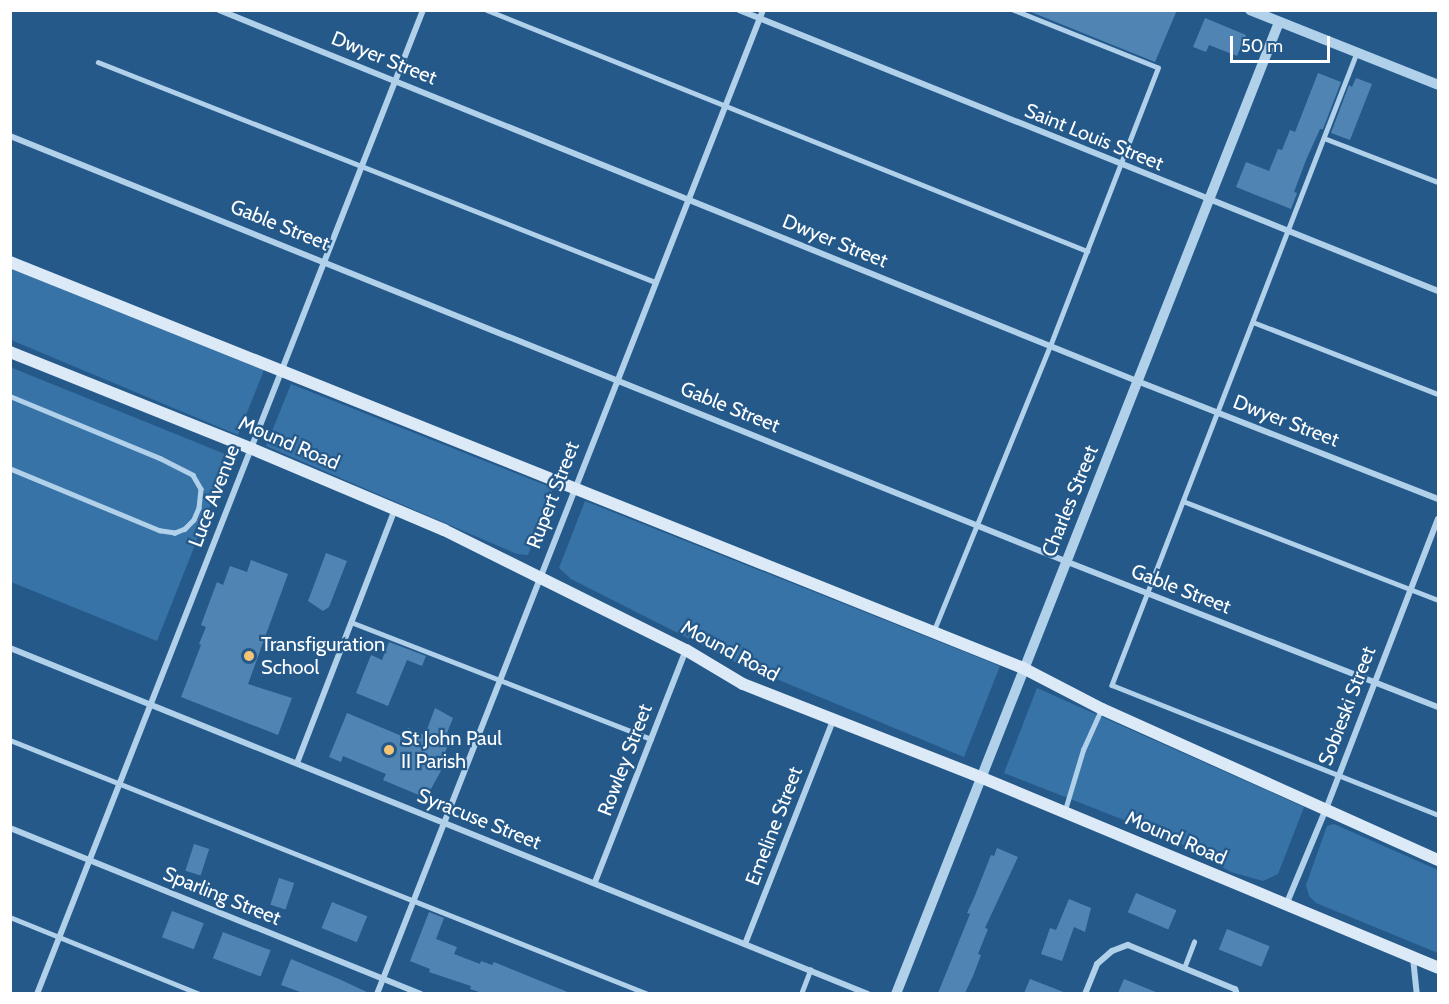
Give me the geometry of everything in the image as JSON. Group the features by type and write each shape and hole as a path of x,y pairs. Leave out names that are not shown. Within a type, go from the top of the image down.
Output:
{"main road":[{"path":"10,262 1023,668 1102,709 1438,860"},
{"name":"Mound Road","path":"10,352 395,509 686,650 743,684 980,777 1438,968"}],"street":[{"name":"Dwyer Street","path":"219,10 1137,381 1438,499"},
{"name":"Luce Avenue","path":"37,993 423,10"},
{"name":"Saint Louis Street","path":"739,10 1208,201 1438,291"},
{"name":"Rupert Street","path":"377,993 763,10"},
{"path":"1250,10 1438,85"},
{"name":"Charles Street","path":"896,993 1279,22"},
{"name":"Gable Street","path":"10,136 1065,561 1438,707"},
{"path":"297,763 395,509"},
{"name":"Sobieski Street","path":"1286,905 1438,519"},
{"name":"Syracuse Street","path":"10,648 868,993"},
{"name":"Rowley Street","path":"595,882 686,650"},
{"name":"Emeline Street","path":"746,944 833,721"},
{"name":"Sparling Street","path":"10,828 421,993"},
{"path":"1085,993 1097,963 1112,951 1128,945 1235,989 1237,993"},
{"path":"1413,957 1417,993"}],"lane":[{"path":"487,10 1087,251"},
{"path":"933,633 1050,346 1158,68 1012,10"},
{"path":"1357,53 1112,686 1438,816"},
{"path":"98,62 655,282"},
{"path":"1324,138 1438,182"},
{"path":"1252,322 1438,394"},
{"path":"10,396 149,453 193,475 201,489 200,508 194,520 185,530 175,533 160,531 10,470"},
{"path":"1183,501 1438,600"},
{"path":"351,622 651,739"},
{"path":"1064,812 1083,750 1102,709"},
{"path":"10,741 648,993"},
{"path":"10,917 200,993"},
{"path":"1184,968 1194,942"},
{"path":"801,993 810,970"}],"shaded area":[{"path":"10,267 264,370 238,435 11,340"},
{"path":"10,367 230,456 157,641 11,582"},
{"path":"291,384 553,488 528,555 517,554 266,446"},
{"path":"585,501 1000,666 964,757 733,661 571,579 559,568"},
{"path":"1037,688 1304,807 1278,874 1263,881 1231,872 1170,838 1004,773"},
{"path":"1334,824 1438,870 1438,953 1316,903 1309,896 1306,885 1327,826"}],"building":[{"path":"1026,10 1177,10 1155,62"},
{"path":"1205,18 1246,35 1237,56 1209,45 1206,52 1193,47"},
{"path":"1318,73 1341,82 1323,129 1320,129 1306,160 1294,192 1297,193 1291,209 1236,187 1246,162 1269,171 1278,149 1282,150 1290,130 1295,132"},
{"path":"1356,78 1372,84 1350,140 1331,133 1349,85 1352,87"},
{"path":"326,553 347,561 329,607 323,611 308,601"},
{"path":"251,560 288,574 248,684 292,698 278,735 181,697 201,645 199,644 206,627 201,625 217,582 223,585 230,566 247,572"},
{"path":"389,642 426,656 422,666 407,660 388,706 356,693 371,655 382,660"},
{"name":"St John Paul II Parish","path":"435,708 453,718 443,743 448,745 442,760 443,767 426,798 383,780 386,774 343,756 341,762 329,757 347,713 404,737 408,728 425,735"},
{"path":"194,844 209,849 201,876 185,871"},
{"path":"997,848 1018,857 985,928 988,929 978,954 981,955 973,976 965,993 938,993 970,914 967,913 991,855 994,856"},
{"path":"279,878 294,883 286,910 270,905"},
{"path":"1136,893 1177,910 1168,930 1128,912"},
{"path":"1069,899 1091,908 1085,932 1074,927 1062,961 1041,954 1050,928 1056,930"},
{"path":"332,902 367,916 357,942 322,928"},
{"path":"172,911 204,923 194,949 162,937"},
{"path":"429,912 444,918 436,939 457,947 454,954 480,964 481,961 492,965 494,962 570,993 482,993 470,989 471,986 429,972 430,969 410,961"},
{"path":"1227,929 1270,946 1261,967 1219,949"},
{"path":"223,932 271,950 261,976 213,958"},
{"path":"291,959 369,993 303,993 281,985"},
{"path":"1030,979 1066,993 1024,993"},
{"path":"1124,979 1158,993 1118,993"}],"place":[{"name":"Transfiguration School","path":"249,656"},
{"name":"St John Paul II Parish","path":"389,750"}]}
